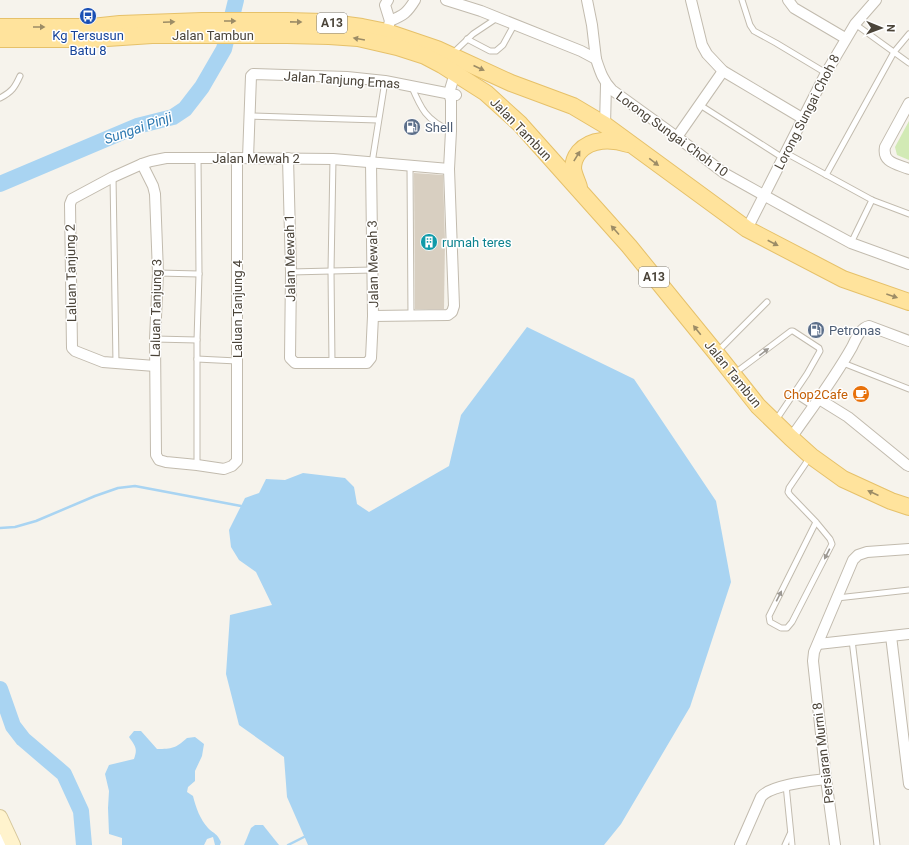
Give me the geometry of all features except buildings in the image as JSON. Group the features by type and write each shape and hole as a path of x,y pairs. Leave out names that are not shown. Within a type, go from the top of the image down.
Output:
{"main road":[{"name":"Jalan Tambun","path":"0,27 86,27 120,24 202,28 257,28 324,22 362,27 388,27 404,38 437,49 451,56"},
{"name":"Jalan Tambun","path":"0,39 92,39 152,35 202,28"},
{"name":"Jalan Tambun","path":"257,28 322,36 358,38 397,47 425,56 486,93 520,124 629,246 716,353 732,375 758,406 774,422 811,456 843,479 891,501 909,507"},
{"name":"A13","path":"451,56 511,83 573,106 605,125 747,230 843,279 909,302"},
{"path":"581,192 573,168 574,161 580,150 591,143 608,140 632,145"}],"street":[{"path":"388,27 409,10 415,0"},
{"path":"446,0 469,3 514,25 581,51 596,60"},
{"name":"Lorong Sungai Choh 10","path":"587,0 592,25 596,60 601,76 606,85 612,90 724,173 851,243 909,264"},
{"path":"691,0 702,46 707,54 723,71 802,118"},
{"path":"788,0 794,8 845,38"},
{"name":"Lorong Sungai Choh 8","path":"747,230 802,118 845,38 854,24 876,0"},
{"path":"385,2 388,27"},
{"path":"677,137 723,71"},
{"name":"Jalan Tanjung Emas","path":"250,116 251,74 347,77 385,81 411,85 452,96"},
{"path":"373,316 448,315 452,312 454,306 449,169 452,96 461,77"},
{"path":"452,96 461,77"},
{"path":"605,125 606,85"},
{"path":"909,104 885,147 884,154 888,161 909,169"},
{"path":"248,158 250,116"},
{"name":"Jalan Mewah 2","path":"72,199 113,177 142,164 166,158 288,158 449,169"},
{"name":"Laluan Tanjung 4","path":"197,465 224,469 232,466 237,461 237,158"},
{"name":"Jalan Mewah 1","path":"288,158 291,272 290,358 295,363 332,363"},
{"name":"Jalan Mewah 3","path":"332,363 367,363 370,361 372,356 372,163"},
{"name":"Laluan Tanjung 3","path":"142,164 153,186 155,194 158,273 155,339 156,455 159,460 166,462 197,465"},
{"name":"Laluan Tanjung 2","path":"72,199 70,204 72,348 75,351 98,361 116,363"},
{"path":"791,438 843,363 864,327 869,326 909,341"},
{"path":"116,363 155,366"},
{"path":"816,403 848,417 908,466"},
{"path":"908,466 909,454"},
{"path":"909,549 867,552 858,555 853,560 818,644 909,634"},
{"path":"891,636 909,784"},
{"name":"Persiaran Murni 8","path":"818,644 812,661 835,845"},
{"path":"740,845 761,797 766,792 786,785 826,778"},
{"path":"0,818 13,845"},
{"path":"0,839 2,845"}],"lane":[{"path":"742,0 750,26 754,31 826,73"},
{"path":"451,56 473,34 498,18"},
{"path":"854,24 909,63"},
{"path":"467,39 490,51 496,51 503,45 514,25"},
{"path":"826,174 894,52 909,34"},
{"path":"0,98 14,88 20,76"},
{"path":"372,163 385,81"},
{"path":"411,85 428,117 440,127 451,131"},
{"path":"700,105 784,155 826,174 872,200 909,214"},
{"path":"250,116 378,120"},
{"path":"197,465 197,340 199,274 198,158"},
{"path":"332,363 331,271 333,160"},
{"path":"410,166 411,316"},
{"path":"113,177 116,363"},
{"path":"851,243 872,200"},
{"path":"291,272 372,270"},
{"path":"158,273 199,274"},
{"path":"716,353 767,302"},
{"path":"732,375 788,332 793,331 819,348 820,351 807,374 774,422"},
{"path":"155,339 197,340"},
{"path":"197,359 237,361"},
{"path":"843,363 909,389"},
{"path":"794,394 816,403"},
{"path":"811,456 789,488 788,492 816,522 830,539 832,544 792,622 787,628 781,628 770,622 769,616 816,522"},
{"path":"837,598 909,590"},
{"path":"852,640 877,845"},
{"path":"786,785 792,845"},
{"path":"785,845 790,834"}],"green space":[{"path":"909,121 909,160 897,155 895,147"}],"water":[{"path":"527,327 634,379 716,501 731,582 690,707 621,824 604,845 308,845 287,797 284,757 239,725 226,674 230,615 272,605 256,572 239,560 231,547 229,530 245,498 259,493 266,479 285,480 303,473 345,478 354,487 357,504 369,512 449,466 461,415"},
{"path":"134,731 141,731 157,749 174,747 187,738 195,737 204,744 202,756 195,771 195,781 188,787 187,792 193,796 197,809 205,825 218,837 221,842 220,845 215,845 213,837 207,839 204,845 122,845 122,838 109,834 109,791 105,774 109,765 134,759 136,752 135,747 129,737"},
{"path":"255,825 263,825 279,845 244,845 251,828"}],"waterway":[{"name":"Sungai Pinji","path":"0,184 137,126 173,117 185,109 202,87 224,49 236,0"},
{"path":"0,528 15,527 36,521 95,496 118,488 135,486 241,506"},
{"name":"Sungai Pinji","path":"0,689 13,726 23,739 64,774 81,811 84,845"},
{"path":"288,845 304,837"}],"place":[{"name":"Kg Tersusun Batu 8","path":"88,16"},
{"name":"Shell","path":"412,127"},
{"name":"rumah teres","path":"429,242"},
{"name":"Petronas","path":"816,330"},
{"name":"Chop2Cafe","path":"861,394"}]}
